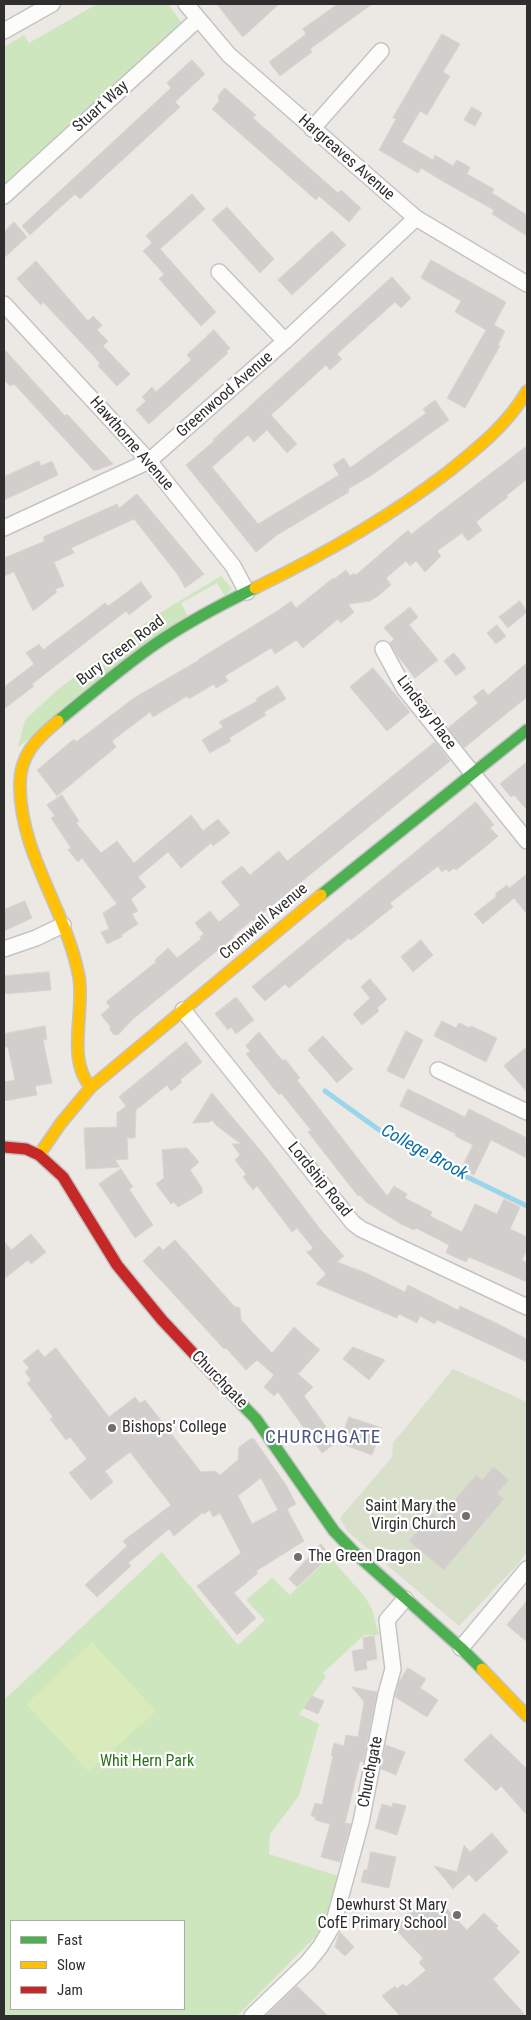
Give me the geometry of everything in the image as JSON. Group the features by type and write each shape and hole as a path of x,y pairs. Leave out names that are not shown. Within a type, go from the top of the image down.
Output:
{"street":[{"path":"4,29 52,4"},
{"name":"Hargreaves Avenue","path":"186,4 229,55 416,218 527,284"},
{"name":"Stuart Way","path":"4,196 198,18"},
{"path":"312,129 382,51"},
{"name":"Greenwood Avenue","path":"4,528 149,462 285,341 416,218"},
{"path":"219,272 285,341"},
{"name":"Hawthorne Avenue","path":"4,304 149,462 233,566 248,592"},
{"name":"Bury Green Road","path":"91,1087 80,1070 78,1060 81,1010 76,963 35,855 22,811 20,778 24,758 40,738 114,674 184,626 301,566 365,529 433,484 502,428 527,391"},
{"name":"Lindsay Place","path":"383,649 404,688 527,841"},
{"name":"Cromwell Avenue","path":"39,1156 60,1123 91,1087 527,730"},
{"path":"4,949 36,938 63,925"},
{"name":"Lordship Road","path":"183,1010 353,1223 360,1229 527,1307"},
{"path":"438,1070 527,1112"},
{"path":"4,1147 26,1149 39,1156"},
{"name":"Churchgate","path":"39,1156 63,1177 117,1265 144,1300 256,1419 334,1531 405,1599 461,1648 527,1716"},
{"path":"461,1648 527,1569"},
{"name":"Churchgate","path":"252,2016 307,1963 320,1947 333,1925 363,1813 386,1694 393,1669 387,1620 405,1599"}],"green space":[{"path":"97,4 168,4 184,26 150,58 145,56 4,186 4,47 24,35 29,43"},
{"path":"221,576 232,589 225,596 217,583 181,603 188,616 18,747 25,720 57,690 155,616"},
{"path":"453,1369 527,1402 527,1551 519,1563 459,1626 347,1531 340,1518 392,1457 393,1443","holes":["494,1467 508,1480 497,1493 504,1500 444,1570 410,1541 433,1514 439,1519 476,1476 482,1480"]},
{"name":"Whit Hern Park","path":"162,1552 238,1645 265,1620 246,1600 272,1578 290,1595 330,1557 365,1597 372,1609 379,1635 364,1635 323,1673 326,1677 299,1714 319,1724 299,1796 270,1834 269,1854 338,1876 326,1926 237,2016 4,2016 4,1700"},
{"path":"92,1642 156,1711 89,1772 26,1704"}],"building":[{"path":"217,4 279,4 243,37"},
{"path":"338,4 372,4 310,49 312,52 280,76 269,62 306,34 303,29"},
{"path":"442,34 460,44 443,72 450,76 427,115 420,111 402,142 433,160 435,155 453,166 457,160 470,167 467,174 494,189 492,193 527,215 527,236 492,214 494,210 421,168 418,173 379,150 396,119 393,118"},
{"path":"192,60 205,74 175,102 180,107 80,199 75,194 30,235 22,226 171,88 167,83"},
{"path":"225,88 256,115 253,118 338,193 341,190 361,208 349,222 319,196 316,200 212,109 219,101 218,96"},
{"path":"472,107 482,113 475,126 464,120"},
{"path":"192,194 205,209 160,249 216,312 201,326 159,279 164,274 143,251 152,243 146,236"},
{"path":"227,207 274,259 260,273 212,220"},
{"path":"14,222 27,237 4,258 4,232"},
{"path":"332,231 346,245 292,295 278,280"},
{"path":"431,260 506,302 494,325 505,331 498,345 500,346 465,408 447,398 486,330 455,312 461,301 421,278"},
{"path":"36,261 88,321 93,316 102,325 97,330 108,341 103,346 130,374 117,386 98,366 100,363 60,320 43,302 41,305 17,279"},
{"path":"392,277 411,298 401,308 395,302 337,354 342,359 330,370 326,365 271,415 297,444 287,453 267,430 254,442 248,435 212,467 258,524 339,475 333,465 344,458 350,468 426,413 423,409 435,400 449,420 372,475 348,489 349,492 277,535 256,552 186,465"},
{"path":"214,330 230,348 226,352 228,353 149,424 136,410 146,401 142,397 152,387 156,392 191,360 187,355"},
{"path":"4,349 65,416 67,414 113,464 94,471 14,384 10,386 4,380"},
{"path":"527,446 527,479 506,496 508,497 476,522 482,530 468,541 462,533 437,551 441,556 425,572 416,561 410,566 406,561 386,578 391,585 378,596 370,601 348,604 354,612 341,623 338,619 303,648 296,640 275,654 271,648 225,676 228,681 216,688 214,684 189,699 187,696 153,717 150,712 112,741 116,747 57,796 37,770 74,739 76,742 134,698 199,660 291,601 296,608 346,570 350,576 354,573 356,575 408,530 411,534"},
{"path":"39,461 41,466 52,461 58,475 4,500 4,477"},
{"path":"137,494 204,574 185,588 178,575 134,519 71,548 74,553 54,562 64,586 55,589 57,592 33,611 14,572 4,576 4,558 45,541 43,537 117,504 119,508"},
{"path":"141,582 152,597 129,615 126,611 32,684 34,686 4,709 4,687 34,664 26,653 39,644 43,650 105,603 108,606"},
{"path":"520,601 527,612 508,628 499,617"},
{"path":"410,607 418,617 409,625 438,660 415,678 397,655 390,643 394,639 384,628"},
{"path":"497,625 506,636 496,644 487,633"},
{"path":"454,653 466,668 456,676 444,661"},
{"path":"527,663 527,697 464,748 448,728 478,703 473,697 483,689 488,695"},
{"path":"373,668 410,712 387,731 350,687"},
{"path":"278,686 286,699 264,712 266,715 229,738 231,741 210,753 202,740 223,727 219,722 257,701 256,699"},
{"path":"435,742 450,761 252,920 234,937 133,1019 118,1035 113,1034 110,1026 101,1015 110,1007 106,1002 156,962 155,960 168,948 177,958 201,939 200,937 204,934 195,923 210,911 219,922 240,905 221,882 242,866 250,875 279,851 287,861"},
{"path":"527,762 527,810 514,795 511,797 500,784"},
{"path":"62,795 79,821 76,823 101,853 117,841 134,863 191,815 203,831 218,819 230,833 213,846 211,843 181,868 168,852 138,877 146,887 131,899 138,911 132,914 138,924 121,935 122,937 107,944 101,932 109,929 103,913 117,904 82,858 78,862 68,850 71,848 51,818 55,816 47,805"},
{"path":"476,802 494,825 490,828 498,836 489,844 456,870 454,868 449,872 446,869 442,872 438,866 390,903 393,907 351,940 349,938 289,988 285,984 265,1001 252,987"},
{"path":"527,874 527,914 514,898 483,924 474,914 497,896 495,894 507,885 509,888"},
{"path":"25,901 32,918 4,931 4,910"},
{"path":"421,940 433,955 413,972 401,957"},
{"path":"49,972 51,990 4,994 4,976"},
{"path":"370,979 387,999 377,1008 379,1011 362,1025 353,1014 370,998 361,987"},
{"path":"237,998 254,1020 236,1034 231,1027 228,1030 215,1014"},
{"path":"442,1021 456,1028 459,1023 470,1028 471,1026 497,1038 486,1062 434,1036"},
{"path":"45,1026 47,1039 43,1040 52,1083 35,1086 37,1095 4,1101 4,1082 15,1080 8,1047 5,1047 4,1034"},
{"path":"406,1031 423,1040 404,1079 387,1071"},
{"path":"259,1032 282,1060 286,1060 300,1078 297,1080 387,1196 394,1186 407,1194 405,1198 432,1212 430,1216 462,1232 475,1204 497,1214 504,1199 520,1207 510,1229 527,1237 527,1249 522,1260 527,1263 527,1282 469,1257 466,1262 446,1253 449,1245 416,1228 414,1230 401,1224 366,1202 360,1195 358,1196 308,1132 311,1130 281,1093 279,1095 246,1054 250,1051 246,1046"},
{"path":"323,1036 353,1069 337,1083 308,1050"},
{"path":"186,1042 202,1062 180,1080 182,1082 171,1091 167,1085 136,1110 135,1138 127,1138 128,1159 115,1160 120,1167 86,1169 84,1128 117,1127 117,1113 126,1106 119,1097"},
{"path":"527,1047 527,1092 504,1066"},
{"path":"408,1089 465,1117 469,1109 527,1138 527,1158 491,1140 474,1175 461,1169 473,1145 455,1136 456,1134 400,1106"},
{"path":"212,1093 265,1156 320,1229 344,1256 337,1262 366,1273 405,1292 408,1285 458,1310 460,1306 527,1339 527,1362 437,1320 435,1324 420,1316 417,1323 399,1314 397,1318 316,1284 326,1274 306,1251 308,1252 313,1248 297,1228 292,1232 257,1186 253,1190 243,1177 246,1174 235,1160 240,1155 232,1144 241,1144 212,1120 210,1122 193,1123"},
{"path":"187,1148 199,1162 190,1170 202,1188 202,1193 178,1207 174,1202 171,1204 156,1184 164,1178 162,1150"},
{"path":"121,1169 133,1187 129,1189 153,1225 135,1238 99,1184"},
{"path":"31,1234 46,1252 31,1264 28,1260 4,1279 4,1241 11,1250"},
{"path":"175,1240 234,1306 240,1308 241,1320 272,1353 294,1327 320,1350 298,1374 313,1387 304,1396 337,1442 322,1453 278,1392 274,1396 264,1387 274,1375 257,1360 246,1370 226,1348 224,1349 143,1261 159,1246 163,1250"},
{"path":"353,1347 385,1360 369,1380 343,1359"},
{"path":"56,1348 109,1417 135,1397 140,1403 145,1400 201,1472 215,1471 220,1475 238,1460 239,1447 250,1439 254,1439 286,1485 296,1504 287,1509 304,1541 256,1571 258,1573 234,1593 256,1618 237,1635 197,1586 241,1553 220,1513 213,1517 210,1510 204,1514 202,1513 174,1536 169,1529 128,1563 131,1566 97,1597 85,1585 127,1546 123,1541 171,1505 130,1452 105,1471 113,1482 91,1500 69,1473 87,1459 70,1437 66,1440 50,1419 53,1417 27,1383 31,1380 25,1372 29,1368 23,1361 38,1349 44,1357","holes":["261,1478 278,1510 252,1524 238,1496"]},
{"path":"349,1417 382,1428 372,1455 340,1443"},
{"name":"Saint Mary the Virgin Church","path":"494,1467 509,1480 497,1493 504,1499 444,1570 409,1541 433,1513 439,1519 476,1475 482,1480"},
{"path":"321,1544 330,1556 297,1587 289,1579"},
{"path":"527,1601 527,1642 507,1625"},
{"path":"374,1636 377,1659 366,1661 367,1669 355,1671 352,1651 364,1649 363,1638"},
{"path":"408,1668 426,1679 420,1688 438,1700 427,1717 395,1697 399,1682"},
{"path":"352,1687 377,1692 363,1762 360,1761 345,1823 351,1824 340,1862 321,1857 330,1824 315,1820 316,1817 311,1816 315,1803 322,1805 334,1743 344,1746 346,1735 358,1737 364,1702"},
{"path":"312,1696 324,1701 318,1714 304,1708"},
{"path":"491,1734 527,1769 527,1815 501,1786 496,1791 464,1760"},
{"path":"386,1745 405,1752 396,1775 381,1769"},
{"path":"393,1803 406,1806 397,1835 375,1828 382,1804 392,1807"},
{"path":"492,1833 508,1852 476,1882 469,1874 453,1889 434,1866 457,1872 464,1845 470,1852"},
{"path":"371,1852 396,1857 389,1888 361,1882 364,1870 367,1870"},
{"path":"427,1897 443,1913 447,1909 467,1930 484,1913 520,1952 493,1979 526,2016 400,2016 382,1996 395,1986 397,1989 403,1984 406,1987 426,1970 419,1963 423,1958 394,1928"},
{"path":"340,1932 354,1947 345,1956 335,1947"},
{"path":"297,1986 328,2016 266,2016"}],"waterway":[{"name":"College Brook","path":"325,1091 382,1132 432,1160 527,1206"}],"traffic: fast":[{"path":"58,721 154,645 178,629 255,588"},
{"path":"321,895 527,730"},
{"path":"224,1386 256,1419 334,1531 355,1553 482,1669"}],"traffic: slow":[{"path":"255,588 354,535 425,489 481,445 510,415 527,391"},
{"path":"58,721 30,749 22,766 20,775 22,811 36,859 73,953 80,990 79,1063 91,1087"},
{"path":"39,1155 61,1123 91,1087 321,895"},
{"path":"482,1669 527,1716"}],"traffic: jam":[{"path":"4,1147 26,1149 39,1155 63,1177 117,1265 162,1320 224,1386"}],"place":[{"name":"Bishops' College","path":"112,1428"},
{"name":"Saint Mary the Virgin Church","path":"466,1516"},
{"name":"The Green Dragon","path":"298,1557"},
{"name":"Dewhurst St Mary CofE Primary School","path":"457,1915"}],"district":[{"name":"CHURCHGATE","path":"323,1438"}]}
